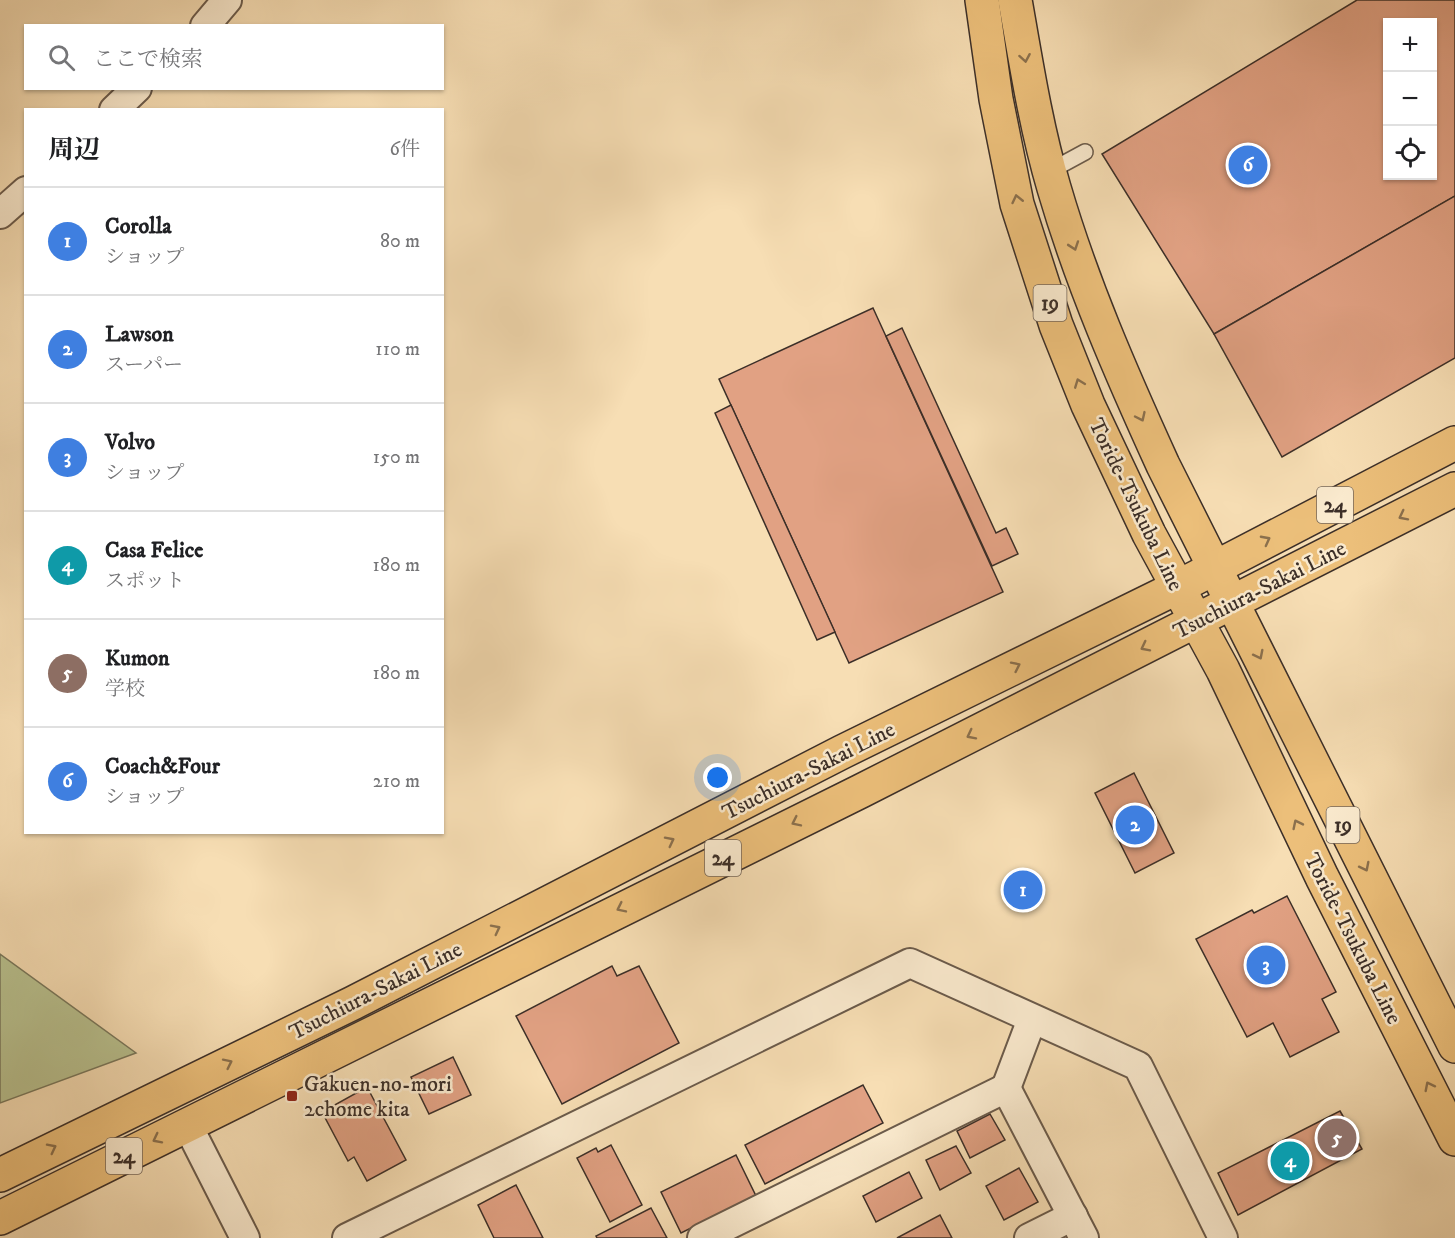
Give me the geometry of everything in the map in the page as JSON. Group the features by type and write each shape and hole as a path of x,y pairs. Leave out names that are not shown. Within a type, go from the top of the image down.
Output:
{"main road":[{"name":"Toride-Tsukuba Line","path":"982,0 996,99 1017,204 1056,325 1088,405 1149,534 1197,621 1455,1139"},
{"name":"Toride-Tsukuba Line","path":"1015,0 1030,90 1050,171 1094,306 1119,368 1163,465 1455,1046"},
{"name":"Tsuchiura-Sakai Line","path":"0,1175 354,1003 842,752 1178,587 1455,443"},
{"name":"Tsuchiura-Sakai Line","path":"0,1218 861,791 1455,489"}],"street":[{"path":"207,24 226,0"},
{"path":"116,108 135,90"},
{"path":"0,214 24,193"},
{"path":"347,1238 910,963 1138,1066 1223,1238"},
{"path":"702,1238 1006,1088 1032,1019"},
{"path":"1006,1088 1078,1227 1029,1238"},
{"path":"187,1124 245,1238"}],"lane":[{"path":"1050,171 1085,152"}],"green space":[{"path":"0,954 136,1053 0,1103"}],"building":[{"path":"1357,0 1455,0 1455,196 1214,334 1102,154"},
{"path":"1455,196 1455,358 1282,457 1214,334"},
{"path":"873,308 1003,592 849,663 719,379"},
{"path":"902,328 996,533 1006,528 1018,554 992,566 886,336"},
{"path":"731,405 835,632 817,640 715,413"},
{"path":"1134,773 1174,853 1135,873 1095,793"},
{"path":"1287,896 1336,992 1322,999 1339,1032 1290,1057 1273,1023 1247,1037 1196,939 1252,910 1254,913"},
{"path":"612,966 617,976 639,966 679,1043 562,1104 516,1016"},
{"path":"453,1057 471,1095 429,1114 411,1077"},
{"path":"863,1085 883,1123 765,1184 745,1145"},
{"path":"367,1087 406,1160 367,1181 354,1157 348,1161 322,1112"},
{"path":"1340,1111 1362,1149 1238,1215 1218,1173"},
{"path":"990,1114 1005,1140 970,1158 957,1131"},
{"path":"611,1145 642,1205 610,1222 577,1158 596,1148 598,1152"},
{"path":"956,1146 971,1173 940,1190 926,1160"},
{"path":"736,1155 756,1196 681,1233 661,1192"},
{"path":"1019,1168 1038,1202 1004,1220 986,1186"},
{"path":"909,1172 922,1198 876,1222 863,1196"},
{"path":"516,1185 543,1238 494,1238 478,1205"},
{"path":"651,1208 667,1238 597,1238 596,1236"},
{"path":"940,1215 952,1238 897,1238"}],"place":[{"name":"Coach&Four","path":"1248,165"},
{"name":"Lawson","path":"1135,825"},
{"name":"Corolla","path":"1023,890"},
{"name":"Volvo","path":"1266,965"},
{"name":"Gakuen-no-mori 2chome kita","path":"292,1096"},
{"name":"Kumon","path":"1337,1138"},
{"name":"Casa Felice","path":"1290,1161"}]}
